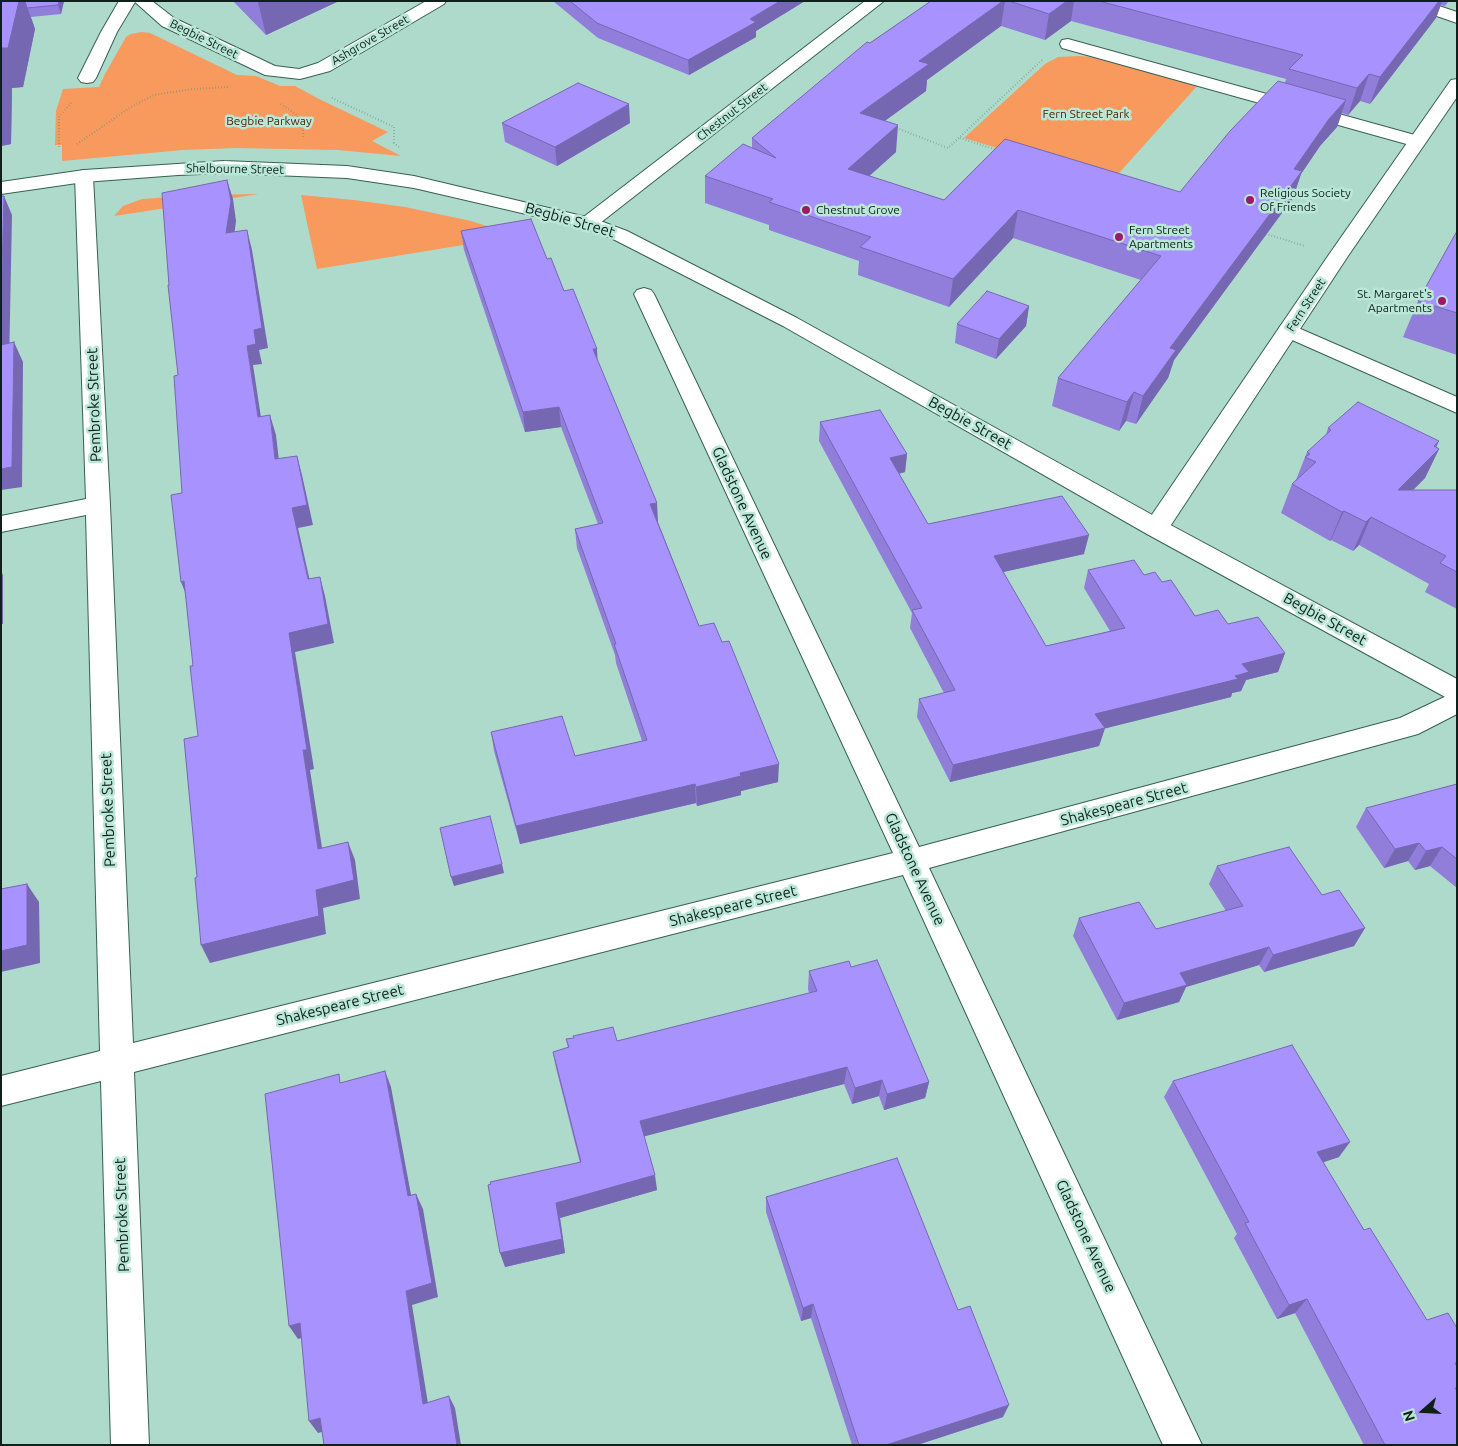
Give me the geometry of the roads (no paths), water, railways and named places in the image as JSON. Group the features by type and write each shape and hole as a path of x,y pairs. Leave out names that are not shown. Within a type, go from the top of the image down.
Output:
{"street":[{"path":"87,78 109,32 127,1"},
{"name":"Begbie Street","path":"142,1 168,22 271,72 300,74"},
{"name":"Ashgrove Street","path":"300,74 324,67 438,1"},
{"name":"Chestnut Street","path":"588,223 876,1"},
{"path":"1408,1 1457,18"},
{"path":"1068,44 1416,141"},
{"name":"Fern Street","path":"1156,528 1338,256 1457,84"},
{"name":"Shelbourne Street","path":"1,188 132,171 224,168 347,172 414,182 468,193"},
{"name":"Pembroke Street","path":"84,176 98,504 130,1445"},
{"name":"Begbie Street","path":"468,193 588,223 620,235 790,322 1156,528 1457,691"},
{"name":"Gladstone Avenue","path":"644,294 1183,1445"},
{"path":"1289,330 1457,406"},
{"path":"1,524 98,504"},
{"name":"Shakespeare Street","path":"1,1091 911,861 1408,727 1457,700"}],"place":[{"name":"Religious Society Of Friends","path":"1250,200"},
{"name":"Chestnut Grove","path":"806,210"},
{"name":"Fern Street Apartments","path":"1119,237"},
{"name":"St. Margaret's Apartments","path":"1442,301"}],"park label":[{"name":"Fern Street Park","path":"1086,114"},
{"name":"Begbie Parkway","path":"269,121"}]}
